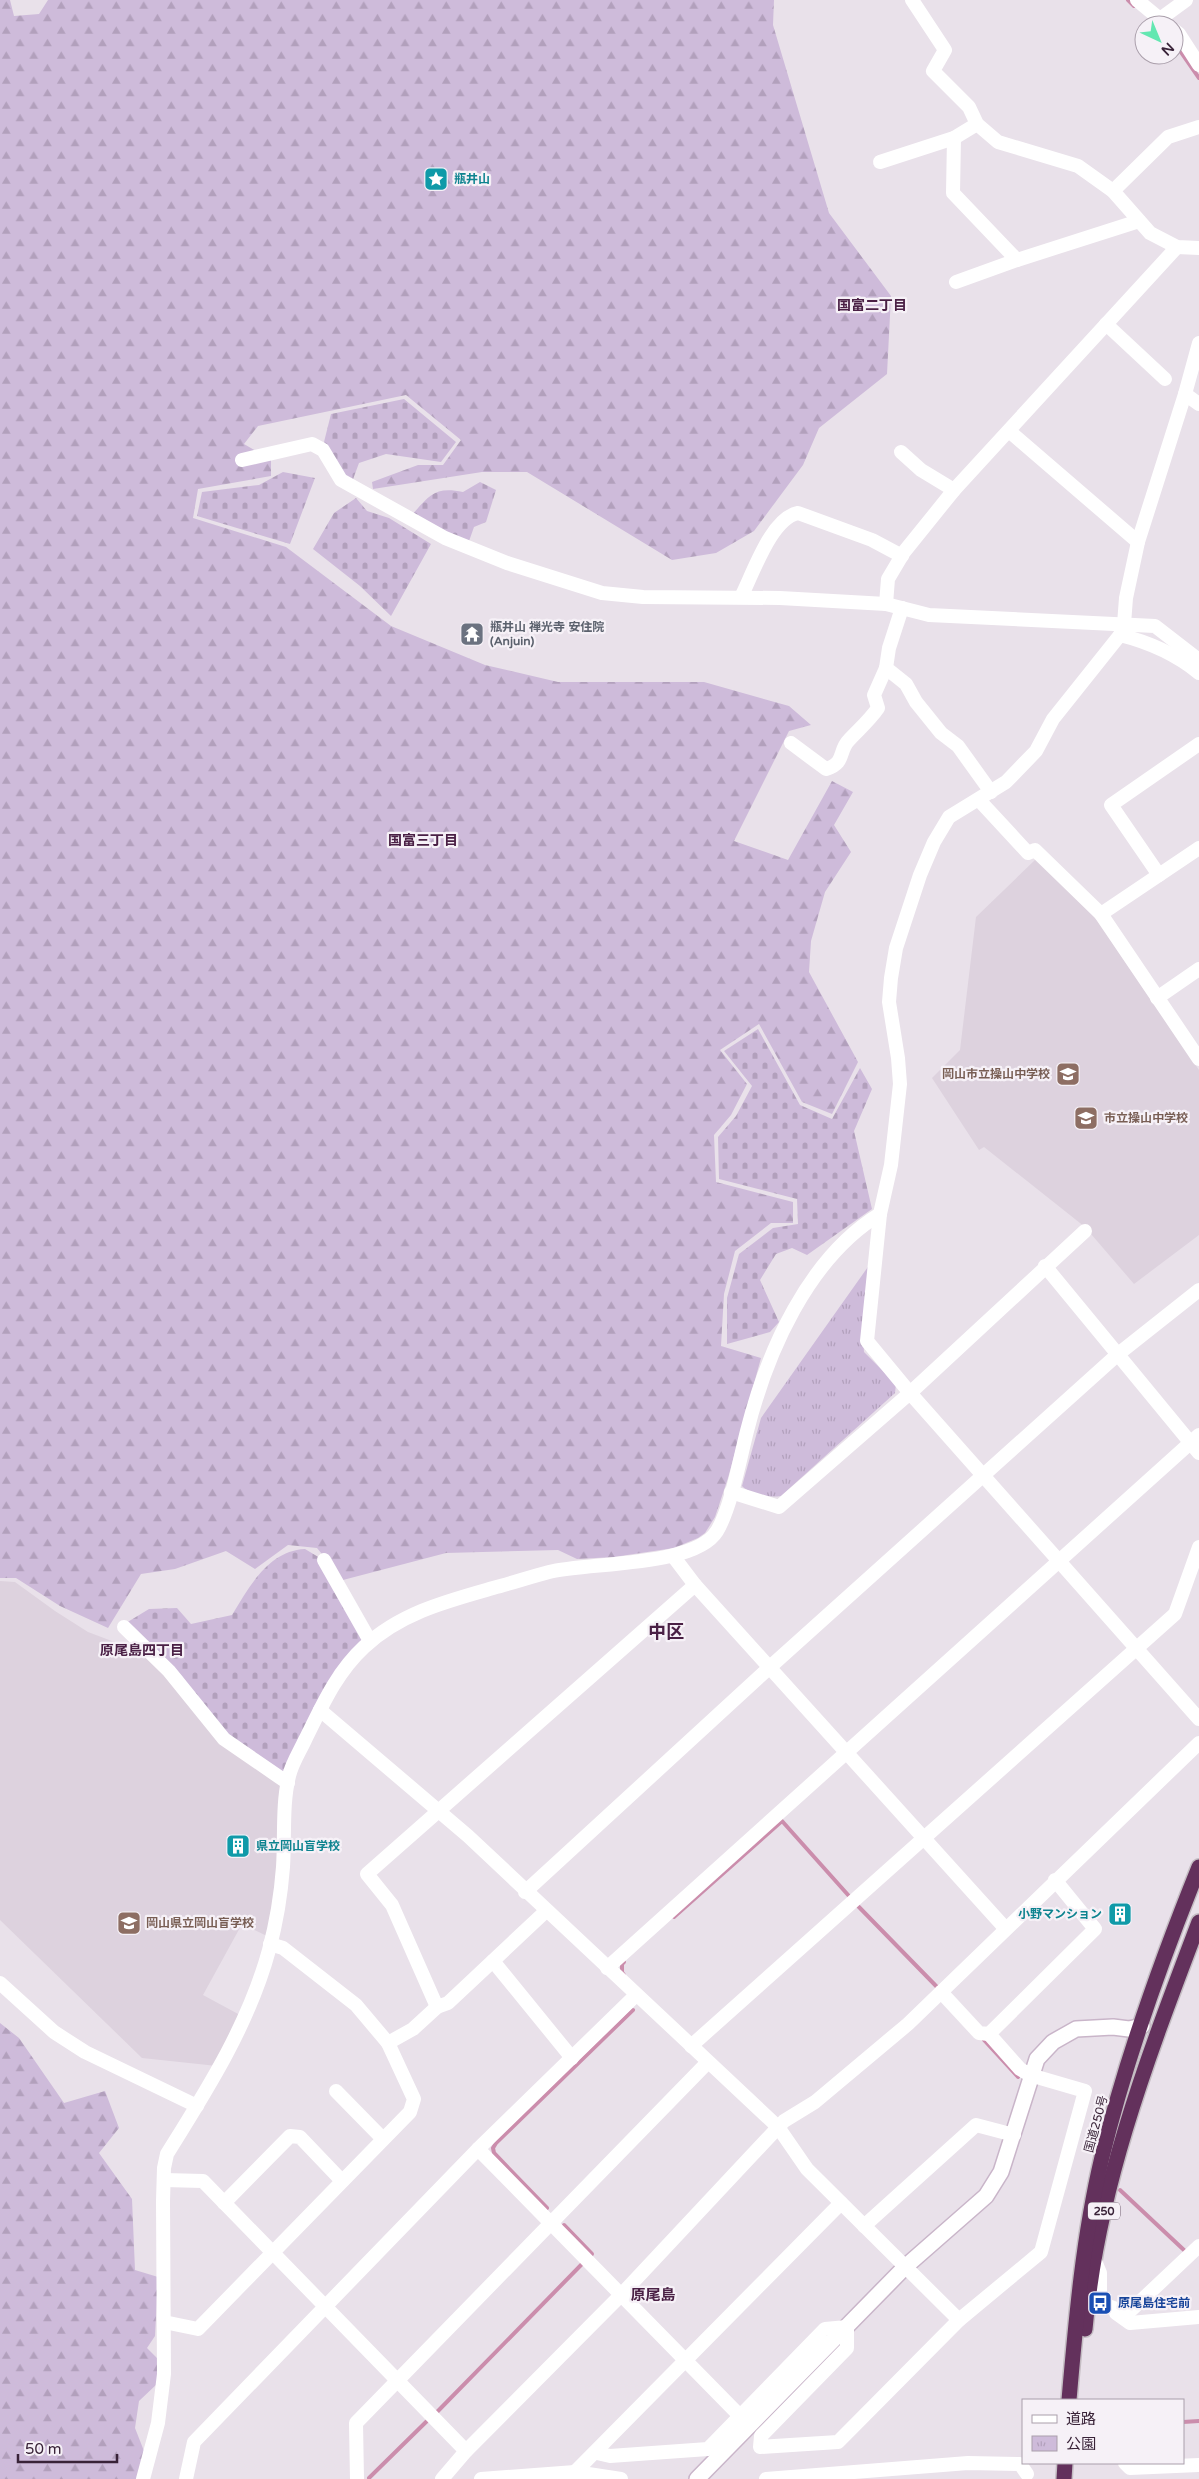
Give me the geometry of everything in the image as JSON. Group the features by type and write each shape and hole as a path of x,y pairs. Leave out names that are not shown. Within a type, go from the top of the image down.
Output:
{"highway":[{"name":"国道250号","path":"1070,2399 1078,2302 1090,2219 1102,2158 1125,2071 1142,2026 1160,1968 1199,1867"},
{"name":"250","path":"1079,2399 1086,2324 1107,2198 1129,2111 1199,1922"},
{"path":"1064,2479 1065,2464"},
{"path":"1073,2479 1074,2464"}],"street":[{"path":"912,0 945,50 933,71 969,107 977,124 998,142 1078,166 1113,192 1150,234 1177,247 1199,248"},
{"path":"1137,0 1155,15"},
{"path":"1171,15 1186,0"},
{"path":"1184,42 1199,65"},
{"path":"880,162 954,138 977,124"},
{"path":"1113,192 1168,137 1199,127"},
{"path":"954,138 952,193 1017,260"},
{"path":"956,282 1017,260 1139,221"},
{"path":"886,604 888,579 902,556 954,490 1177,247"},
{"path":"1106,324 1165,379"},
{"path":"1199,343 1185,394 1138,542 1126,598 1122,630 1053,720 1036,751 1006,782 949,817 934,842 920,875 896,948 888,1002 898,1058 900,1084 891,1165 880,1214 867,1342 1058,1562 1199,1719"},
{"path":"1185,394 1199,404"},
{"path":"1008,430 1138,542"},
{"path":"242,460 312,444 323,450 341,480 445,538 507,563 602,593 643,597 741,597 886,604 929,616 1122,630 1154,626 1199,660"},
{"path":"901,452 921,470 954,490"},
{"path":"741,597 776,527 790,515 798,513 872,540 902,556"},
{"path":"791,743 826,769 834,766 842,758 848,741 869,721 878,708 874,695 886,668 889,648 902,608"},
{"path":"1122,630 1190,666 1199,673"},
{"path":"886,668 906,684 916,702 941,732 958,746 991,792"},
{"path":"1159,875 1111,806 1199,744"},
{"path":"978,800 1028,853 1034,850 1101,914 1199,1059"},
{"path":"1101,914 1199,848"},
{"path":"1157,998 1199,970"},
{"path":"143,2479 158,2423 164,2374 164,2180 167,2154 222,2065 265,1965 282,1870 290,1773 337,1677 351,1659 370,1641 400,1621 442,1602 553,1571 673,1556 702,1545 717,1531 731,1492 764,1372 783,1330 828,1260 869,1221 880,1214"},
{"path":"731,1492 779,1507 910,1393 1084,1231"},
{"path":"607,1968 1058,1562 1196,1444 1118,1355 1046,1266"},
{"path":"525,1892 770,1667 1118,1355 1199,1290"},
{"path":"691,2046 1175,1614 1199,1547"},
{"path":"673,1556 695,1585 1005,1928"},
{"path":"324,1560 370,1641"},
{"path":"437,2008 392,1904 367,1874 695,1585"},
{"path":"124,1627 170,1671 224,1739 288,1783"},
{"path":"320,1710 468,1836 525,1892 778,2127 807,2169 959,2320"},
{"path":"442,2479 466,2451 621,2295 778,2127 815,2102 901,2030 1199,1743"},
{"path":"989,2034 1095,1929 1055,1880"},
{"path":"388,2043 413,2029 437,2008 448,2003 546,1911"},
{"path":"164,2322 198,2329 272,2251 410,2112 414,2099 388,2043 356,2005 283,1948 270,1944"},
{"path":"493,1961 572,2058"},
{"path":"0,1983 54,2032 85,2052 197,2106"},
{"path":"847,2327 847,2348 761,2436 760,2447 838,2442 959,2320 1041,2252 1085,2091 1030,2076 1020,2069 989,2034 979,2033 941,1992"},
{"path":"186,2479 194,2442 478,2149 636,1995"},
{"path":"697,2479 905,2267 986,2196 1002,2172 1030,2076 1037,2060 1053,2042 1076,2029 1113,2027 1129,2029 1142,2026"},
{"path":"357,2479 356,2423 708,2062"},
{"path":"336,2091 383,2139"},
{"path":"864,2226 976,2125 1014,2136"},
{"path":"224,2203 290,2136 300,2137 342,2181"},
{"path":"478,2149 551,2221 740,2416"},
{"path":"164,2180 203,2181 466,2451"},
{"path":"575,2472 597,2453 685,2360 840,2203"},
{"path":"1100,2303 1128,2313 1199,2246"},
{"path":"1095,2261 1100,2273 1100,2303"},
{"path":"1100,2303 1130,2322 1199,2317"},
{"path":"597,2453 610,2456 708,2449 825,2329 847,2327"},
{"path":"766,2479 968,2463 1020,2464 1026,2474"},
{"path":"1126,2464 1130,2468 1199,2465"},
{"path":"481,2479 575,2472 621,2479"}],"shaded area":[{"name":"岡山市立操山中学校","path":"1036,859 1095,918 1199,1070 1199,1235 1134,1284 1085,1227 984,1147 979,1150 932,1078 960,1050 976,917"},
{"path":"0,1581 15,1582 88,1632 141,1652 282,1787 276,1885 269,1937 242,1924 203,1995 240,2015 217,2066 142,2058 0,1920"}],"green space":[{"path":"0,0 10,0 14,16 39,14 48,0 774,0 773,25 829,213 891,296 887,374 819,428 803,465 754,531 716,553 672,560 527,472 482,472 373,489 372,482 418,465 443,465 461,440 406,395 258,426 244,444 271,460 271,476 198,489 193,518 286,547 391,626 485,665 558,682 704,682 789,706 811,725 789,731 734,841 788,860 832,781 853,792 834,825 851,852 825,892 811,941 809,972 858,1062 832,1114 802,1102 759,1024 720,1050 747,1084 731,1115 714,1135 716,1182 793,1202 793,1223 771,1223 735,1251 724,1294 721,1346 761,1358 728,1478 715,1517 705,1533 698,1538 674,1548 614,1557 577,1559 558,1550 446,1553 343,1580 317,1548 288,1545 255,1569 226,1551 175,1569 141,1574 108,1628 60,1606 16,1578 0,1578"},
{"path":"404,399 456,442 441,462 386,454 359,463 352,482 338,467 324,442 331,414"},
{"path":"283,472 315,478 290,544 197,516 202,492 259,485"},
{"path":"480,482 496,490 486,522 474,527 468,544 411,516 433,494 445,490 463,492"},
{"path":"356,498 367,511 389,518 431,544 391,616 360,586 313,549 334,513"},
{"path":"758,1029 800,1105 832,1119 860,1068 872,1089 854,1131 872,1209 807,1255 792,1248 776,1254 760,1280 779,1322 770,1332 727,1344 727,1298 739,1254 773,1228 798,1224 797,1199 719,1179 718,1137 736,1116 752,1086 724,1051"},
{"path":"870,1264 863,1338 864,1352 896,1384 895,1393 781,1496 771,1497 750,1492 742,1486 761,1418"},
{"path":"305,1549 320,1558 366,1639 288,1770 276,1772 230,1740 210,1716 182,1676 126,1623 149,1609 177,1608 191,1624 232,1615 253,1582 270,1563 292,1551"},
{"path":"0,2023 19,2038 64,2103 105,2091 119,2128 99,2153 132,2199 135,2270 158,2277 155,2336 147,2348 159,2360 157,2384 139,2401 135,2428 144,2451 137,2479 0,2479"}],"waterway":[{"path":"1128,0 1134,6"},
{"path":"1184,56 1199,78"},
{"path":"674,1917 782,1821 849,1896"},
{"path":"857,1905 938,1988"},
{"path":"624,1962 622,1964 622,1972 624,1975"},
{"path":"547,2208 494,2153 493,2148 633,2010"},
{"path":"984,2040 1018,2077"},
{"path":"1120,2190 1185,2251"},
{"path":"564,2225 591,2255"},
{"path":"437,2412 582,2264"},
{"path":"369,2478 427,2421"},
{"path":"1184,2422 1199,2421"}],"place":[{"name":"瓶井山","path":"436,179"},
{"name":"瓶井山 禅光寺 安住院 (Anjuin)","path":"472,634"},
{"name":"岡山市立操山中学校","path":"1068,1074"},
{"name":"市立操山中学校","path":"1086,1118"},
{"name":"県立岡山盲学校","path":"238,1846"},
{"name":"小野マンション","path":"1120,1914"},
{"name":"岡山県立岡山盲学校","path":"129,1923"},
{"name":"原尾島住宅前","path":"1100,2303"}],"district":[{"name":"国富二丁目","path":"872,305"},
{"name":"国富三丁目","path":"423,840"},
{"name":"中区","path":"666,1632"},
{"name":"原尾島四丁目","path":"142,1650"},
{"name":"原尾島","path":"653,2295"}]}
